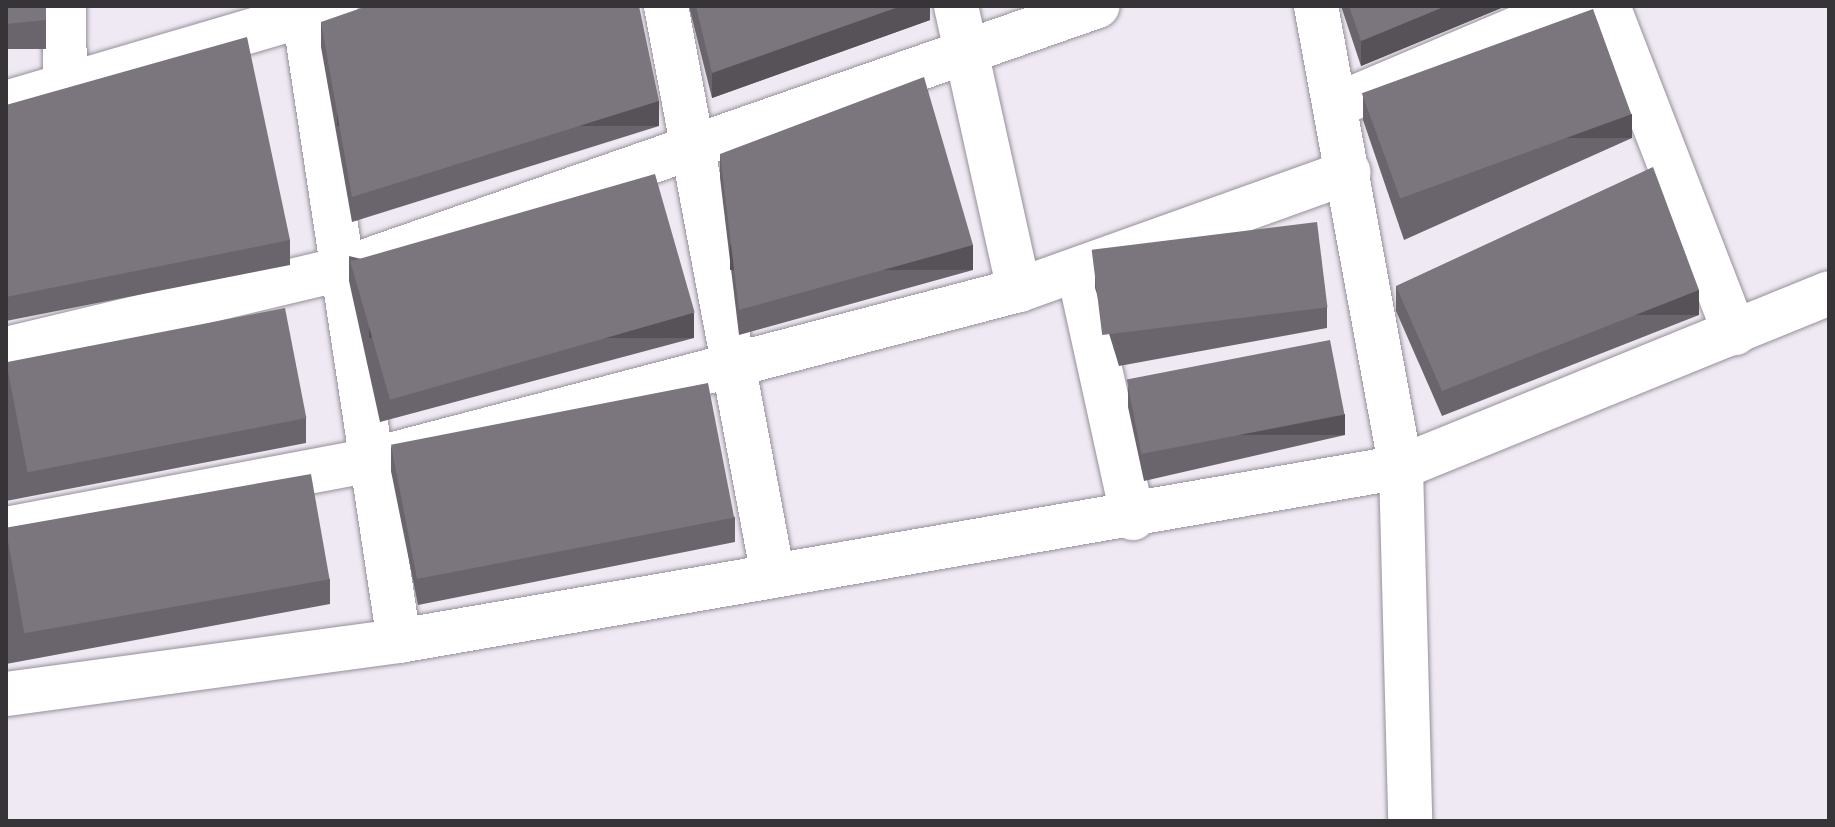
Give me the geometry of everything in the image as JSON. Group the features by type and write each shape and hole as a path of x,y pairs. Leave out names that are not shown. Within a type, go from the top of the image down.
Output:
{"street":[{"path":"64,6 65,86"},
{"path":"666,6 773,576"},
{"path":"956,6 1019,290"},
{"path":"6,349 343,269 1098,6"},
{"path":"1316,6 1339,104 1401,467 1410,821"},
{"path":"1339,104 1570,6"},
{"path":"1608,6 1735,333"},
{"path":"6,103 320,10 343,269 399,641"},
{"path":"6,529 371,460 1019,290 1079,273 1349,172"},
{"path":"1079,273 1133,518"},
{"path":"6,694 399,641 1133,518 1401,467 1829,293"}],"building":[{"path":"6,6 46,6 46,20 6,24"},
{"path":"367,6 639,6 659,101 352,197 321,22"},
{"path":"696,6 901,6 712,73"},
{"path":"1349,6 1446,6 1361,41"},
{"path":"1593,9 1631,114 1400,198 1362,93"},
{"path":"247,37 290,240 6,297 6,105"},
{"path":"924,77 973,245 739,310 720,154"},
{"path":"1653,167 1699,290 1442,391 1396,286"},
{"path":"655,174 695,312 390,400 350,261"},
{"path":"1317,222 1327,307 1102,335 1092,250"},
{"path":"285,308 306,418 28,472 6,362"},
{"path":"1330,340 1345,415 1141,454 1127,379"},
{"path":"708,383 734,517 417,579 391,445"},
{"path":"311,474 330,579 24,633 6,528"}]}
